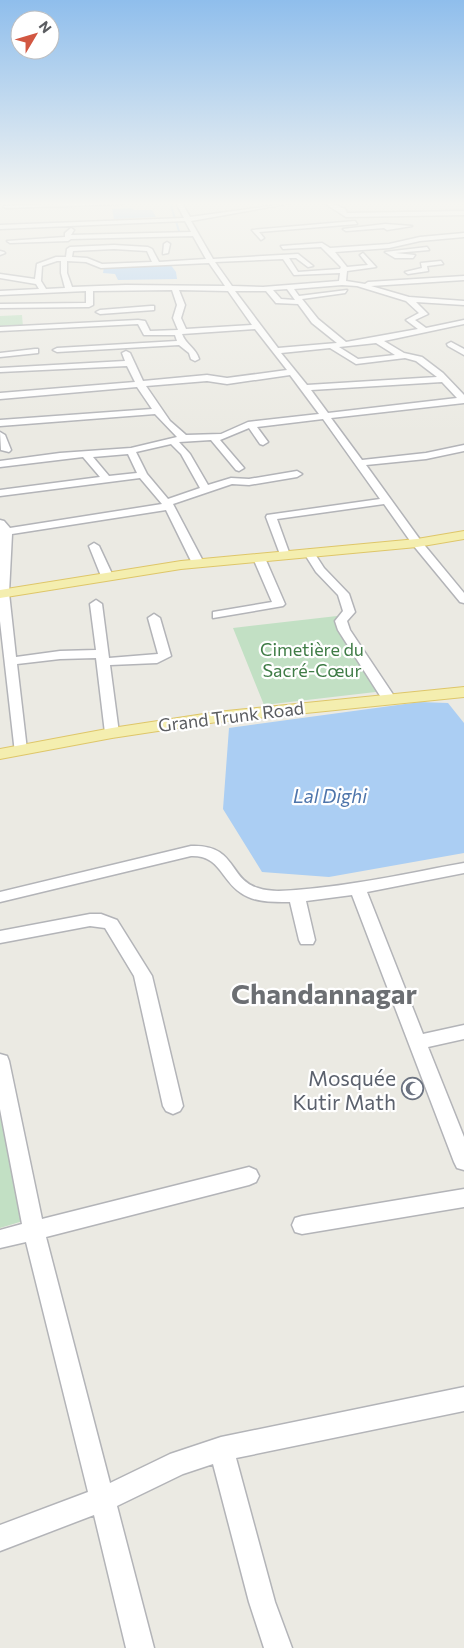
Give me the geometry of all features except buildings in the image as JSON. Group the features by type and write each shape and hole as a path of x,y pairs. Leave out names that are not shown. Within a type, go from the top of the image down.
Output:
{"main road":[{"path":"2,593 198,563 417,543 464,535"},
{"name":"Grand Trunk Road","path":"0,754 112,733 260,712 464,692"}],"street":[{"path":"39,280 43,289"},
{"path":"66,280 69,289"},
{"path":"191,280 192,289"},
{"path":"225,280 257,327 305,388 417,543 464,600"},
{"path":"0,293 43,289 90,288 159,292 175,289 231,290 425,280 435,287 434,289"},
{"path":"356,284 369,288 464,303"},
{"path":"289,287 322,328 345,345"},
{"path":"89,305 90,288"},
{"path":"268,288 280,301 298,300 369,288"},
{"path":"175,289 182,305 178,318 181,343"},
{"path":"410,293 424,314 410,320 423,329"},
{"path":"43,305 48,317"},
{"path":"0,306 98,306 103,324"},
{"path":"100,312 151,308"},
{"path":"0,329 138,322 142,323 149,334 180,332 197,327 257,327"},
{"path":"275,351 345,345 464,322"},
{"path":"56,336 57,326"},
{"path":"377,340 404,356"},
{"path":"61,366 57,348 124,347 181,343 193,352 195,359"},
{"path":"451,344 464,352"},
{"path":"332,346 356,362 404,356 419,359 444,379 464,400"},
{"path":"124,347 139,384 173,430 184,438"},
{"path":"0,355 34,351"},
{"path":"0,370 129,363"},
{"path":"45,367 61,391"},
{"path":"0,396 211,377 228,380 292,372"},
{"path":"305,388 444,379"},
{"path":"0,464 60,456 86,456 131,451 184,438 214,438 230,435 242,427 251,425 464,400"},
{"path":"0,423 159,411"},
{"path":"251,425 263,442"},
{"path":"0,435 6,450"},
{"path":"214,438 239,468"},
{"path":"173,441 185,451 200,484 206,489"},
{"path":"359,463 464,448"},
{"path":"131,451 143,475 168,505 198,563"},
{"path":"86,456 107,479"},
{"path":"20,750 2,593 3,527 168,505 231,480 248,482 297,474"},
{"path":"0,493 143,475"},
{"path":"285,555 271,518 387,502"},
{"path":"94,546 108,576"},
{"path":"309,553 320,569 340,591 349,612 341,621 344,630 389,699"},
{"path":"217,615 279,604 259,558"},
{"path":"96,604 112,733"},
{"path":"11,660 60,655 157,659 165,656 154,618"},
{"path":"0,897 205,850 212,854 242,886 253,893 268,896 297,895 357,888 464,868"},
{"path":"357,888 464,1162"},
{"path":"297,895 307,940"},
{"path":"0,937 90,920 101,920 111,924 143,976 173,1106"},
{"path":"417,1042 464,1032"},
{"path":"0,1061 34,1231 104,1499 140,1648"},
{"path":"0,1239 249,1176"},
{"path":"302,1225 464,1198"},
{"path":"0,1538 104,1499 179,1463 221,1448 464,1399"},
{"path":"221,1448 262,1602 278,1648"}],"green space":[{"path":"22,315 23,327 0,328 0,316"},
{"name":"Cimetière du Sacré-Cœur","path":"337,616 384,691 264,705 233,628"},
{"path":"0,1116 23,1221 0,1228"}],"water":[{"name":"Lal Dighi","path":"420,702 448,703 464,723 464,853 329,877 262,872 223,809 229,728"}],"place":[{"name":"Mosquée Kutir Math","path":"412,1089"}],"district":[{"name":"Chandannagar","path":"324,993"}]}
